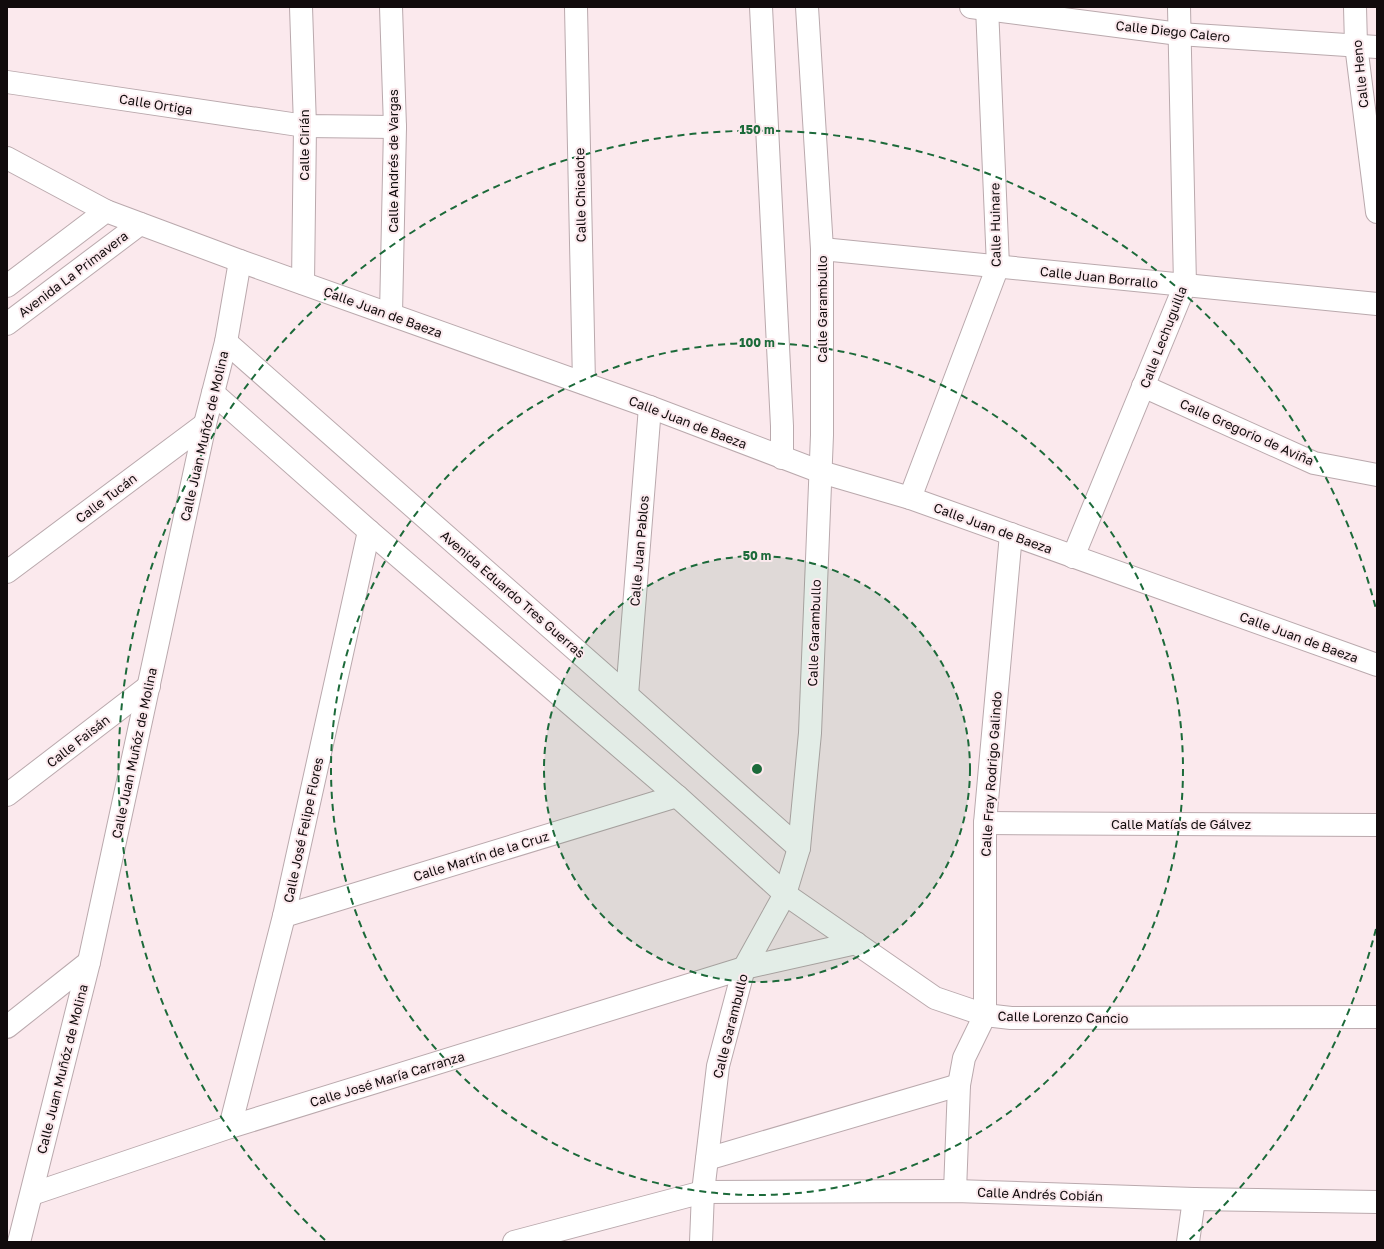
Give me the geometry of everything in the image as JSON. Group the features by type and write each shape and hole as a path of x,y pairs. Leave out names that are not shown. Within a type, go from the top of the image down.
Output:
{"street":[{"name":"Calle Cirián","path":"301,7 305,126 303,283"},
{"name":"Calle Andrés de Vargas","path":"391,7 395,127 391,314"},
{"name":"Calle Chicalote","path":"576,7 584,383"},
{"path":"761,7 782,426 782,458"},
{"name":"Calle Garambullo","path":"701,1242 703,1192 718,1066 744,968 785,894 799,848 810,733 821,472 822,249 807,7"},
{"name":"Calle Lechuguilla","path":"1073,557 1185,285 1179,7"},
{"name":"Calle Heno","path":"1355,7 1356,45 1377,212"},
{"name":"Calle Diego Calero","path":"982,8 1179,34 1377,47"},
{"name":"Calle Huinare","path":"910,498 998,266 982,8"},
{"name":"Calle Ortiga","path":"7,82 305,126 395,127"},
{"name":"Calle Juan de Baeza","path":"7,158 106,211 240,261 650,406 821,472 910,498 1377,664"},
{"path":"7,286 106,211"},
{"name":"Avenida La Primavera","path":"7,324 140,224"},
{"name":"Calle Juan Borrallo","path":"822,249 1377,304"},
{"name":"Calle Juan Muñóz de Molina","path":"19,1242 89,962 205,424 226,342 240,261"},
{"name":"Avenida Eduardo Tres Guerras","path":"226,342 627,694 799,848"},
{"name":"Calle Gregorio de Aviña","path":"1143,386 1314,463 1377,475"},
{"path":"213,393 369,531 677,796 785,894"},
{"name":"Calle Juan Pablos","path":"627,694 650,406"},
{"name":"Calle Tucán","path":"7,572 205,424"},
{"name":"Calle José Felipe Flores","path":"230,1127 284,916 369,531"},
{"name":"Calle Fray Rodrigo Galindo","path":"985,1015 984,823 1011,534"},
{"name":"Calle Faisán","path":"7,795 148,686"},
{"name":"Calle Martín de la Cruz","path":"284,916 677,796"},
{"name":"Calle Matías de Gálvez","path":"984,823 1377,825"},
{"name":"Calle Lorenzo Cancio","path":"785,894 935,998 985,1015 1011,1018 1377,1017"},
{"name":"Calle José María Carranza","path":"32,1194 230,1127 744,968 856,943"},
{"path":"7,1027 89,962"},
{"path":"956,1191 958,1085 964,1058 985,1015"},
{"path":"707,1159 958,1085"},
{"name":"Calle Andrés Cobián","path":"514,1242 703,1192 956,1191 1194,1199 1377,1202"},
{"path":"1188,1242 1194,1199"}]}
